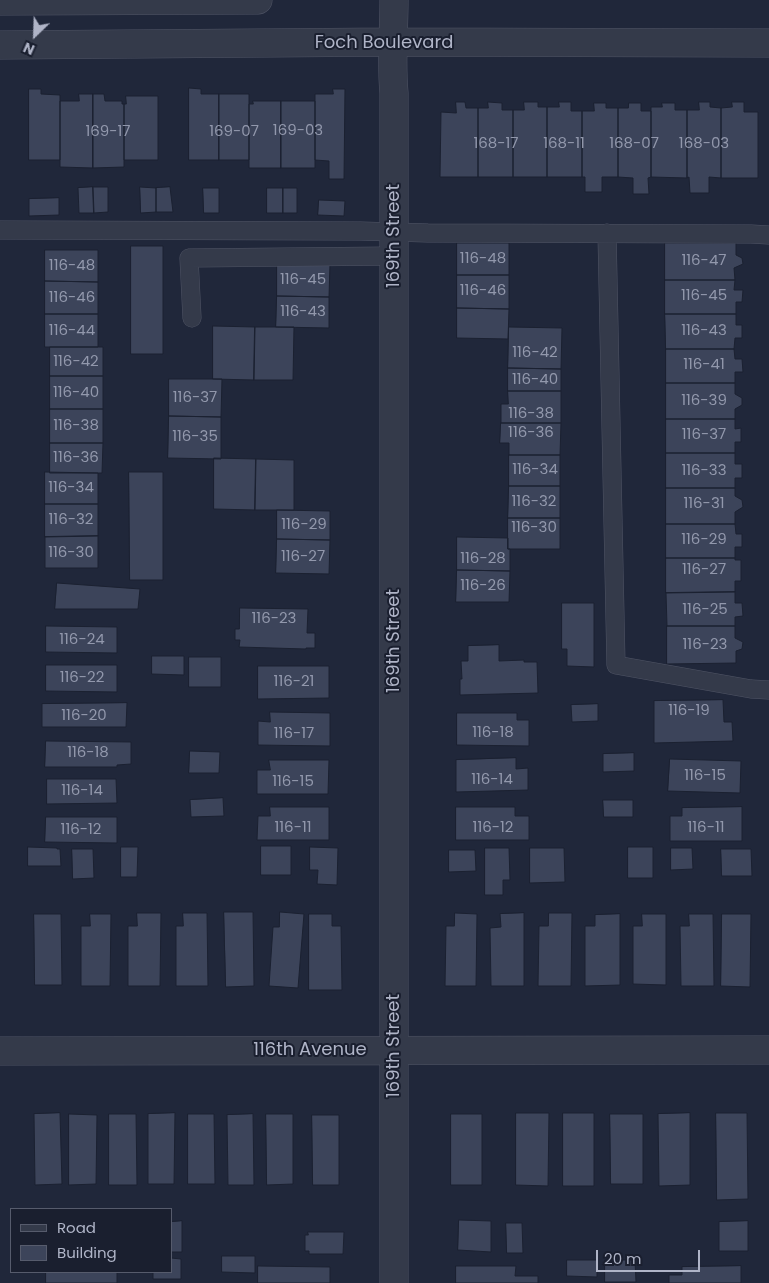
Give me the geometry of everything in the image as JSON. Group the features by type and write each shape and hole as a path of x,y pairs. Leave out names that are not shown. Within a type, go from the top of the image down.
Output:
{"street":[{"path":"0,1 258,0"},
{"name":"169th Street","path":"394,0 392,74 394,93 394,1283"},
{"name":"Foch Boulevard","path":"0,45 394,42 769,43"},
{"name":"116th Avenue","path":"0,1050 769,1050"}],"lane":[{"path":"0,230 394,244"},
{"path":"192,318 189,258 394,244 428,233 769,235"},
{"path":"607,233 616,665 751,689 769,690"}],"building":[{"path":"189,88 201,89 201,94 219,94 219,160 189,160"},
{"path":"29,89 41,89 41,94 60,95 60,160 29,160"},
{"path":"333,89 345,89 344,179 329,179 329,161 315,160 315,94 333,94"},
{"path":"79,94 93,94 93,168 60,167 60,101 79,101"},
{"path":"93,94 104,94 105,101 122,101 122,104 124,104 124,167 93,168"},
{"path":"219,94 249,94 249,160 219,160"},
{"path":"126,96 158,96 158,160 124,160 124,104 126,104"},
{"path":"253,101 281,101 281,168 249,168 249,104 253,104"},
{"path":"281,101 315,101 315,168 281,168"},
{"path":"456,102 465,102 466,108 478,108 478,177 440,177 441,112 456,113"},
{"path":"488,102 502,103 502,110 513,110 513,177 478,177 478,108 488,108"},
{"path":"524,102 538,102 538,107 547,107 547,177 513,177 513,110 524,110"},
{"path":"559,102 571,102 571,111 582,111 582,177 547,177 547,107 559,107"},
{"path":"699,102 710,102 710,107 721,108 721,178 709,177 709,193 690,193 689,177 687,178 687,110 699,110"},
{"path":"732,102 744,102 744,112 758,112 758,178 721,178 721,108 732,107"},
{"path":"594,103 606,103 606,108 618,108 618,177 602,177 602,192 585,192 585,177 582,177 582,111 594,111"},
{"path":"629,103 641,103 641,111 651,111 651,177 648,178 649,194 633,194 633,178 618,177 618,108 628,108"},
{"path":"662,103 675,103 675,110 687,110 687,178 651,177 651,107 662,107"},
{"path":"93,187 108,187 108,212 94,213"},
{"path":"93,187 94,213 79,213 78,188"},
{"path":"140,187 156,188 156,212 141,213"},
{"path":"170,187 173,212 156,212 156,188"},
{"path":"203,188 219,188 219,213 204,213"},
{"path":"267,188 283,188 283,213 267,213"},
{"path":"283,188 297,188 297,213 283,213"},
{"path":"59,198 59,215 29,216 29,199"},
{"path":"319,200 345,201 344,216 318,215"},
{"path":"457,243 509,243 509,275 457,275"},
{"path":"665,243 736,243 736,255 742,258 743,264 734,268 735,280 665,280"},
{"path":"131,246 163,246 163,354 131,354"},
{"path":"45,250 98,250 98,282 45,281"},
{"path":"277,263 330,264 329,297 277,296"},
{"path":"457,275 509,275 509,309 457,308"},
{"path":"665,280 735,280 734,290 743,290 742,302 736,302 736,314 665,314"},
{"path":"45,281 98,282 98,314 45,314"},
{"path":"277,296 329,297 329,328 276,327"},
{"path":"457,308 509,309 508,339 457,338"},
{"path":"45,314 98,314 98,347 45,347"},
{"path":"665,314 736,314 736,325 742,325 742,338 735,338 734,349 666,349"},
{"path":"213,326 255,327 254,380 213,379"},
{"path":"255,327 294,327 293,380 254,380"},
{"path":"509,327 562,328 561,369 508,368"},
{"path":"50,347 103,347 103,376 50,376"},
{"path":"666,349 734,349 735,359 742,359 743,372 735,372 735,383 666,383"},
{"path":"508,368 561,369 561,391 508,391"},
{"path":"50,376 103,376 103,409 50,409"},
{"path":"169,379 222,379 221,417 169,416"},
{"path":"666,383 735,383 735,394 742,398 742,405 735,409 735,419 666,419"},
{"path":"508,391 561,391 561,423 501,423 501,404 508,404"},
{"path":"50,409 103,409 103,443 50,443"},
{"path":"169,416 221,417 221,459 168,458"},
{"path":"666,419 735,419 735,429 741,428 741,442 735,442 735,453 666,453"},
{"path":"501,423 561,423 560,455 509,455 509,443 500,443"},
{"path":"50,443 103,443 102,473 50,473"},
{"path":"666,453 735,453 735,464 742,464 742,478 735,478 735,488 666,488"},
{"path":"509,455 560,455 560,486 509,486"},
{"path":"214,458 256,459 255,510 214,509"},
{"path":"256,459 294,460 294,510 255,510"},
{"path":"45,472 98,473 98,504 45,504"},
{"path":"129,472 163,472 163,580 130,580"},
{"path":"509,486 560,486 560,518 508,518"},
{"path":"666,488 735,488 735,496 742,500 743,507 735,512 735,524 666,524"},
{"path":"45,504 98,504 98,536 45,537"},
{"path":"277,510 330,511 330,540 277,539"},
{"path":"508,518 560,518 560,549 508,549"},
{"path":"666,524 735,524 736,534 742,534 742,547 735,547 735,558 666,558"},
{"path":"98,536 98,568 45,568 45,537"},
{"path":"457,537 508,538 510,571 457,570"},
{"path":"277,539 330,540 329,574 276,573"},
{"path":"666,558 735,558 735,560 741,560 741,581 735,581 735,592 666,593"},
{"path":"457,570 510,571 509,602 456,602"},
{"path":"57,583 140,589 138,609 55,609"},
{"path":"735,592 735,603 742,603 743,616 735,617 735,626 667,626 666,593"},
{"path":"562,603 594,603 594,667 567,666 567,649 562,649"},
{"path":"240,608 308,609 307,633 315,633 315,648 239,647 240,640 235,640 235,629 239,629"},
{"path":"46,626 117,627 117,653 46,652"},
{"path":"667,626 735,626 735,638 743,642 742,649 736,651 736,663 667,664"},
{"path":"499,645 499,661 524,660 524,662 537,662 538,693 460,695 460,679 462,679 461,661 468,661 468,646"},
{"path":"152,656 184,656 184,675 152,674"},
{"path":"189,657 221,657 221,687 189,687"},
{"path":"46,665 117,665 117,692 46,691"},
{"path":"258,666 329,666 329,698 258,699"},
{"path":"723,700 724,722 732,722 733,741 654,743 654,701"},
{"path":"127,703 126,727 42,727 42,704"},
{"path":"598,704 598,721 572,722 571,705"},
{"path":"270,712 330,713 330,746 258,745 258,721 270,722"},
{"path":"457,713 517,713 517,720 529,720 529,746 457,745"},
{"path":"46,741 131,742 131,764 117,765 117,767 45,767"},
{"path":"190,751 220,752 219,773 189,773"},
{"path":"634,753 634,771 603,772 603,754"},
{"path":"516,758 516,769 528,768 528,790 456,792 456,760"},
{"path":"670,759 741,761 740,793 668,791"},
{"path":"269,760 329,760 328,794 257,794 257,770 270,770"},
{"path":"47,779 116,779 117,803 47,804"},
{"path":"223,798 224,816 191,817 190,800"},
{"path":"603,800 633,800 633,817 604,817"},
{"path":"270,807 329,807 329,840 257,840 258,816 270,816"},
{"path":"456,807 515,807 515,816 529,816 529,840 456,840"},
{"path":"742,807 742,841 670,841 670,816 682,816 682,808"},
{"path":"46,817 117,817 117,843 45,842"},
{"path":"261,846 291,846 291,875 261,875"},
{"path":"28,847 60,849 61,866 28,866"},
{"path":"121,847 138,847 137,877 121,877"},
{"path":"310,847 338,848 337,885 317,884 318,870 310,870"},
{"path":"628,847 653,847 653,878 628,878"},
{"path":"485,848 509,848 510,880 503,880 503,895 485,895"},
{"path":"530,848 564,848 565,882 530,883"},
{"path":"671,848 692,848 693,869 671,870"},
{"path":"72,849 93,849 94,878 73,879"},
{"path":"721,849 751,849 752,876 722,876"},
{"path":"449,850 475,850 476,871 449,872"},
{"path":"224,912 253,912 254,986 226,987"},
{"path":"280,912 304,914 298,988 269,986 273,927 279,927"},
{"path":"137,913 161,913 160,986 128,986 128,926 137,926"},
{"path":"183,913 207,913 208,986 176,986 176,926 183,926"},
{"path":"455,913 477,914 476,986 445,986 446,926 454,926"},
{"path":"524,913 524,986 491,986 490,928 501,927 500,914"},
{"path":"549,913 572,913 571,986 538,986 539,926 548,926"},
{"path":"34,914 61,914 62,985 35,985"},
{"path":"90,914 111,914 110,986 81,986 81,926 90,926"},
{"path":"309,914 332,914 332,926 341,926 342,990 309,990"},
{"path":"620,914 620,985 585,986 585,926 595,926 595,915"},
{"path":"642,914 666,914 666,985 633,984 633,926 642,926"},
{"path":"689,914 713,914 714,986 681,986 680,926 689,926"},
{"path":"722,914 751,914 750,987 721,986"},
{"path":"60,1113 62,1184 35,1185 34,1114"},
{"path":"175,1113 174,1184 148,1184 148,1114"},
{"path":"516,1113 549,1113 548,1186 516,1185"},
{"path":"563,1113 594,1113 594,1186 563,1186"},
{"path":"690,1113 690,1185 659,1186 658,1114"},
{"path":"716,1113 747,1113 748,1199 717,1200"},
{"path":"69,1114 97,1115 96,1184 69,1185"},
{"path":"109,1114 136,1114 137,1185 109,1185"},
{"path":"188,1114 214,1114 215,1184 188,1184"},
{"path":"253,1114 254,1185 228,1185 227,1115"},
{"path":"266,1114 293,1114 293,1184 267,1185"},
{"path":"451,1114 482,1114 482,1185 451,1185"},
{"path":"610,1114 643,1114 643,1184 611,1184"},
{"path":"312,1115 339,1115 339,1185 313,1185"},
{"path":"459,1220 491,1221 491,1252 458,1250"},
{"path":"182,1221 182,1252 172,1252 172,1222"},
{"path":"748,1221 748,1251 719,1251 719,1222"},
{"path":"506,1223 522,1223 523,1253 507,1253"},
{"path":"308,1232 344,1232 343,1254 309,1254 309,1251 305,1251 305,1235 308,1235"},
{"path":"222,1256 255,1256 255,1273 222,1272"},
{"path":"172,1258 181,1259 181,1279 153,1279 153,1273 172,1273"},
{"path":"567,1260 597,1260 597,1277 567,1276"},
{"path":"605,1260 635,1260 636,1282 605,1282"},
{"path":"258,1266 330,1267 330,1283 258,1283"},
{"path":"456,1266 516,1266 515,1276 538,1276 538,1283 456,1283"},
{"path":"741,1266 741,1283 669,1283 669,1275 682,1275 682,1267"},
{"path":"46,1273 117,1273 117,1283 46,1283"}]}
